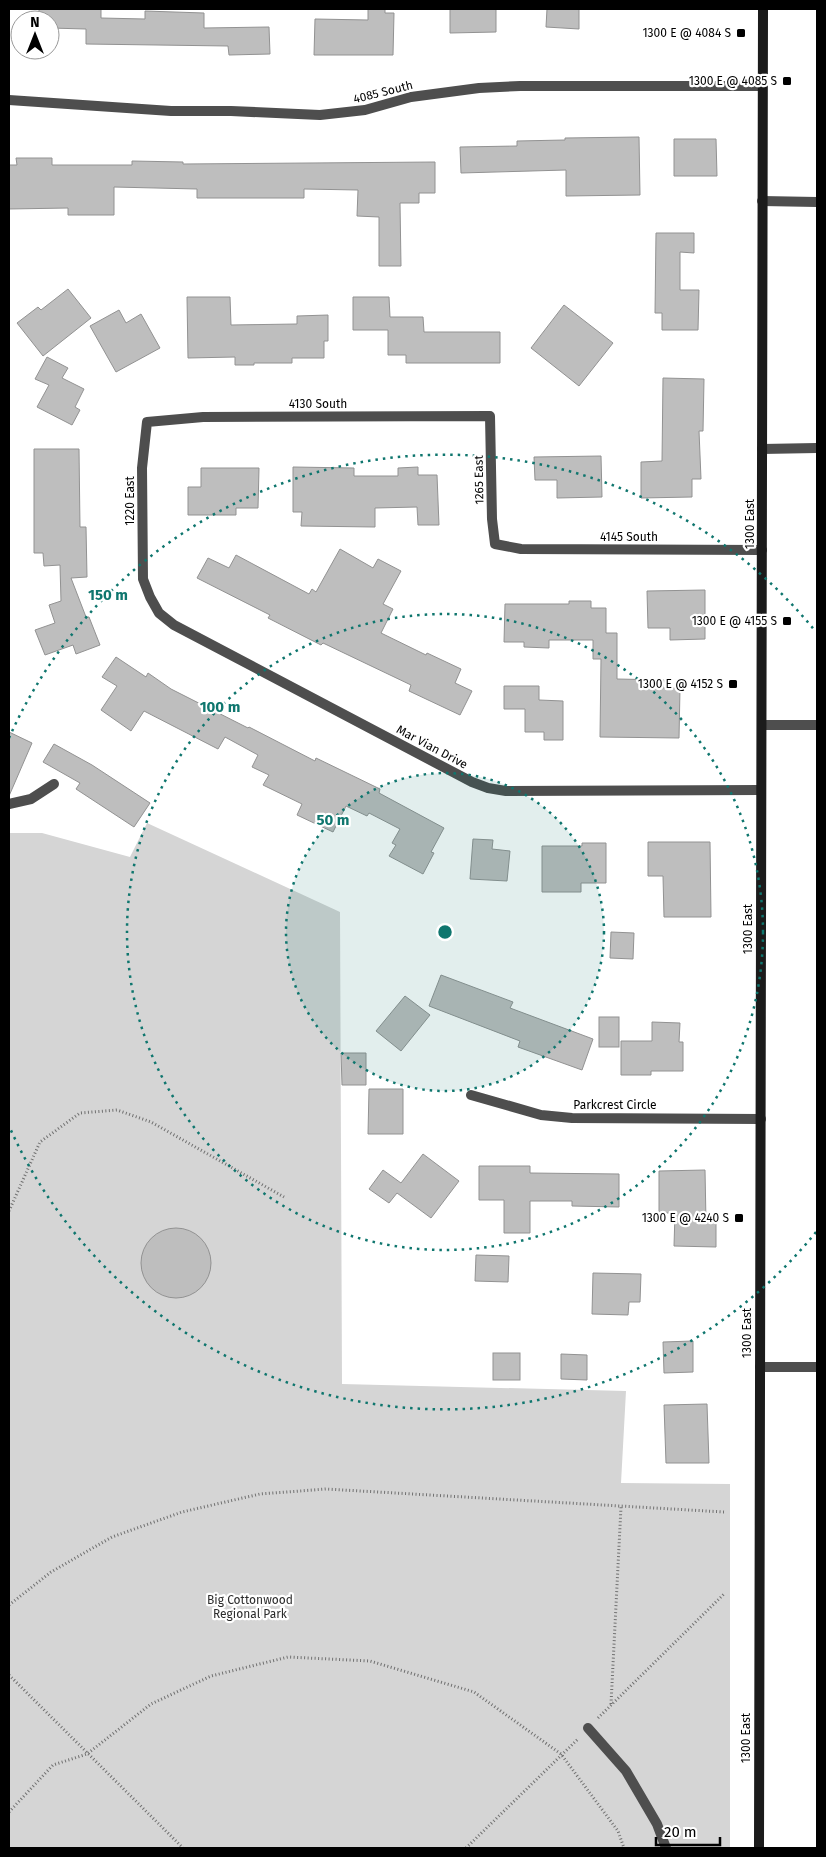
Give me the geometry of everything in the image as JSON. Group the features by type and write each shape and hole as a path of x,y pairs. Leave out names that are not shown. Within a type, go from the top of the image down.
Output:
{"main road":[{"name":"1300 East","path":"759,1848 763,9"}],"street":[{"name":"4085 South","path":"9,100 171,112 320,115 358,112 411,97 479,88 520,86 762,86"},
{"path":"762,202 817,202"},
{"name":"4130 South","path":"147,422 203,418 490,416"},
{"name":"1265 East","path":"490,416 492,519 495,544"},
{"name":"1220 East","path":"143,580 142,468 147,422"},
{"path":"762,449 817,448"},
{"name":"4145 South","path":"495,544 521,550 762,550"},
{"name":"Mar Vian Drive","path":"143,580 159,613 174,625 472,782 488,788 506,790 761,790"},
{"path":"762,725 817,725"},
{"path":"9,804 31,799 54,784"},
{"name":"Parkcrest Circle","path":"471,1095 541,1115 572,1118 761,1119"},
{"path":"760,1367 817,1367"},
{"path":"588,1728 626,1771 657,1824 666,1848"}],"path":[{"path":"9,1212 40,1142 80,1113 117,1110 151,1122 284,1197"},
{"path":"9,1605 51,1572 112,1537 182,1512 260,1494 326,1489 724,1512"},
{"path":"611,1705 621,1507"},
{"path":"9,1812 52,1765 88,1754 151,1704 211,1676 288,1657 370,1660 474,1692 562,1754 618,1831 624,1848"},
{"path":"9,1675 183,1848"}],"green space":[{"name":"Big Cottonwood Regional Park","path":"147,823 340,912 342,1384 626,1391 621,1483 730,1484 730,1848 9,1848 9,833 42,833 130,857"}],"building":[{"path":"101,9 101,18 145,19 145,11 204,13 204,28 269,27 270,54 229,55 228,46 86,44 86,29 60,28 60,10 39,10"},
{"path":"368,9 385,9 385,13 394,13 393,55 314,55 315,19 368,20"},
{"path":"450,9 496,9 496,32 450,33"},
{"path":"547,9 579,9 579,29 546,27"},
{"path":"639,137 640,195 566,196 566,170 461,173 460,147 517,146 517,141 565,140 565,138"},
{"path":"674,139 716,139 717,176 674,176"},
{"path":"16,158 52,158 52,165 132,165 132,161 183,162 183,164 435,162 435,193 419,193 419,203 400,203 401,266 379,266 379,217 357,216 358,190 304,189 304,198 197,198 197,189 114,187 114,215 68,215 68,208 9,209 9,165 17,165"},
{"path":"656,233 694,233 694,253 680,252 680,290 699,290 698,330 662,330 662,313 655,313"},
{"path":"68,289 91,318 43,356 17,323 38,307 41,310"},
{"path":"187,297 230,297 231,325 297,324 297,316 328,315 328,341 324,341 324,358 292,358 292,363 235,365 235,357 188,358"},
{"path":"353,297 389,297 390,317 423,317 424,332 500,332 500,363 406,363 406,355 388,355 388,330 353,330"},
{"path":"564,305 613,343 579,386 531,348"},
{"path":"119,310 126,323 141,314 160,348 116,372 90,326"},
{"path":"47,357 68,368 62,378 84,389 75,407 80,410 72,425 37,407 49,385 35,379"},
{"path":"663,378 704,379 703,431 699,431 701,479 692,479 692,497 641,498 641,462 662,461"},
{"path":"34,449 79,449 80,527 86,527 87,577 71,578 86,617 89,617 100,645 76,654 73,645 45,655 35,630 55,623 49,605 61,601 60,565 44,566 43,553 34,553"},
{"path":"601,456 602,497 557,498 557,480 535,480 534,457"},
{"path":"293,467 354,468 354,476 398,476 398,468 418,467 418,475 437,475 439,525 418,525 417,507 375,508 375,527 301,526 302,512 293,512"},
{"path":"201,468 259,468 258,508 236,508 236,515 188,515 188,487 201,487"},
{"path":"340,549 373,568 378,559 401,571 383,604 393,609 381,633 426,655 427,653 461,669 455,683 472,691 460,715 409,691 411,685 323,643 321,645 268,618 270,615 197,578 208,558 229,568 236,555 309,594 312,589 316,592"},
{"path":"705,590 705,639 670,640 670,628 648,628 647,591"},
{"path":"569,601 591,601 591,608 606,608 606,633 617,633 617,679 664,680 663,688 680,688 679,738 600,737 601,659 593,659 593,640 549,640 549,648 524,647 524,642 504,642 505,604 569,604"},
{"path":"116,657 146,677 148,673 171,689 248,728 315,761 316,758 380,789 379,793 444,828 431,852 434,853 423,874 389,856 396,845 392,843 400,829 369,813 367,816 346,806 333,832 297,815 302,804 263,785 269,775 252,767 258,755 225,737 218,749 144,711 131,731 101,710 117,686 102,677"},
{"path":"504,686 539,686 539,700 563,701 563,740 544,740 544,732 525,732 525,709 504,709"},
{"path":"9,732 32,743 9,796"},
{"path":"54,744 92,765 150,803 134,827 76,789 80,783 43,762"},
{"path":"473,839 493,840 492,849 510,851 507,881 470,879"},
{"path":"648,842 710,842 711,917 664,917 663,876 648,876"},
{"path":"582,843 606,843 606,883 581,883 581,892 542,892 542,846 582,846"},
{"path":"611,932 634,933 633,959 610,958"},
{"path":"441,975 513,1002 510,1008 593,1039 582,1070 518,1047 520,1041 429,1006"},
{"path":"405,996 430,1015 401,1051 376,1031"},
{"path":"599,1017 619,1017 619,1047 599,1047"},
{"path":"652,1022 680,1023 679,1042 683,1042 683,1071 651,1071 651,1075 621,1075 621,1041 652,1041"},
{"path":"341,1053 366,1053 366,1085 342,1085"},
{"path":"369,1089 403,1089 403,1134 368,1134"},
{"path":"423,1154 459,1181 431,1218 397,1193 389,1203 369,1189 383,1170 401,1183"},
{"path":"479,1166 530,1166 530,1173 619,1174 619,1207 572,1206 572,1201 530,1201 530,1233 504,1233 504,1200 479,1200"},
{"path":"705,1170 706,1222 716,1223 716,1247 674,1246 675,1213 659,1213 659,1171"},
{"path":"176,1228 189,1231 201,1238 208,1250 211,1263 208,1276 201,1288 189,1295 176,1298 163,1295 151,1288 144,1276 141,1263 144,1250 151,1238 163,1231"},
{"path":"476,1255 509,1256 508,1282 475,1281"},
{"path":"593,1273 641,1274 640,1302 629,1302 628,1315 592,1314"},
{"path":"693,1341 693,1372 664,1373 663,1342"},
{"path":"493,1353 520,1353 520,1380 493,1380"},
{"path":"561,1354 587,1355 587,1380 561,1379"},
{"path":"707,1404 709,1463 666,1463 664,1405"}],"place":[{"name":"1300 E @ 4084 S","path":"741,33"},
{"name":"1300 E @ 4085 S","path":"787,81"},
{"name":"1300 E @ 4155 S","path":"787,621"},
{"name":"1300 E @ 4152 S","path":"733,684"},
{"name":"1300 E @ 4240 S","path":"739,1218"}]}
